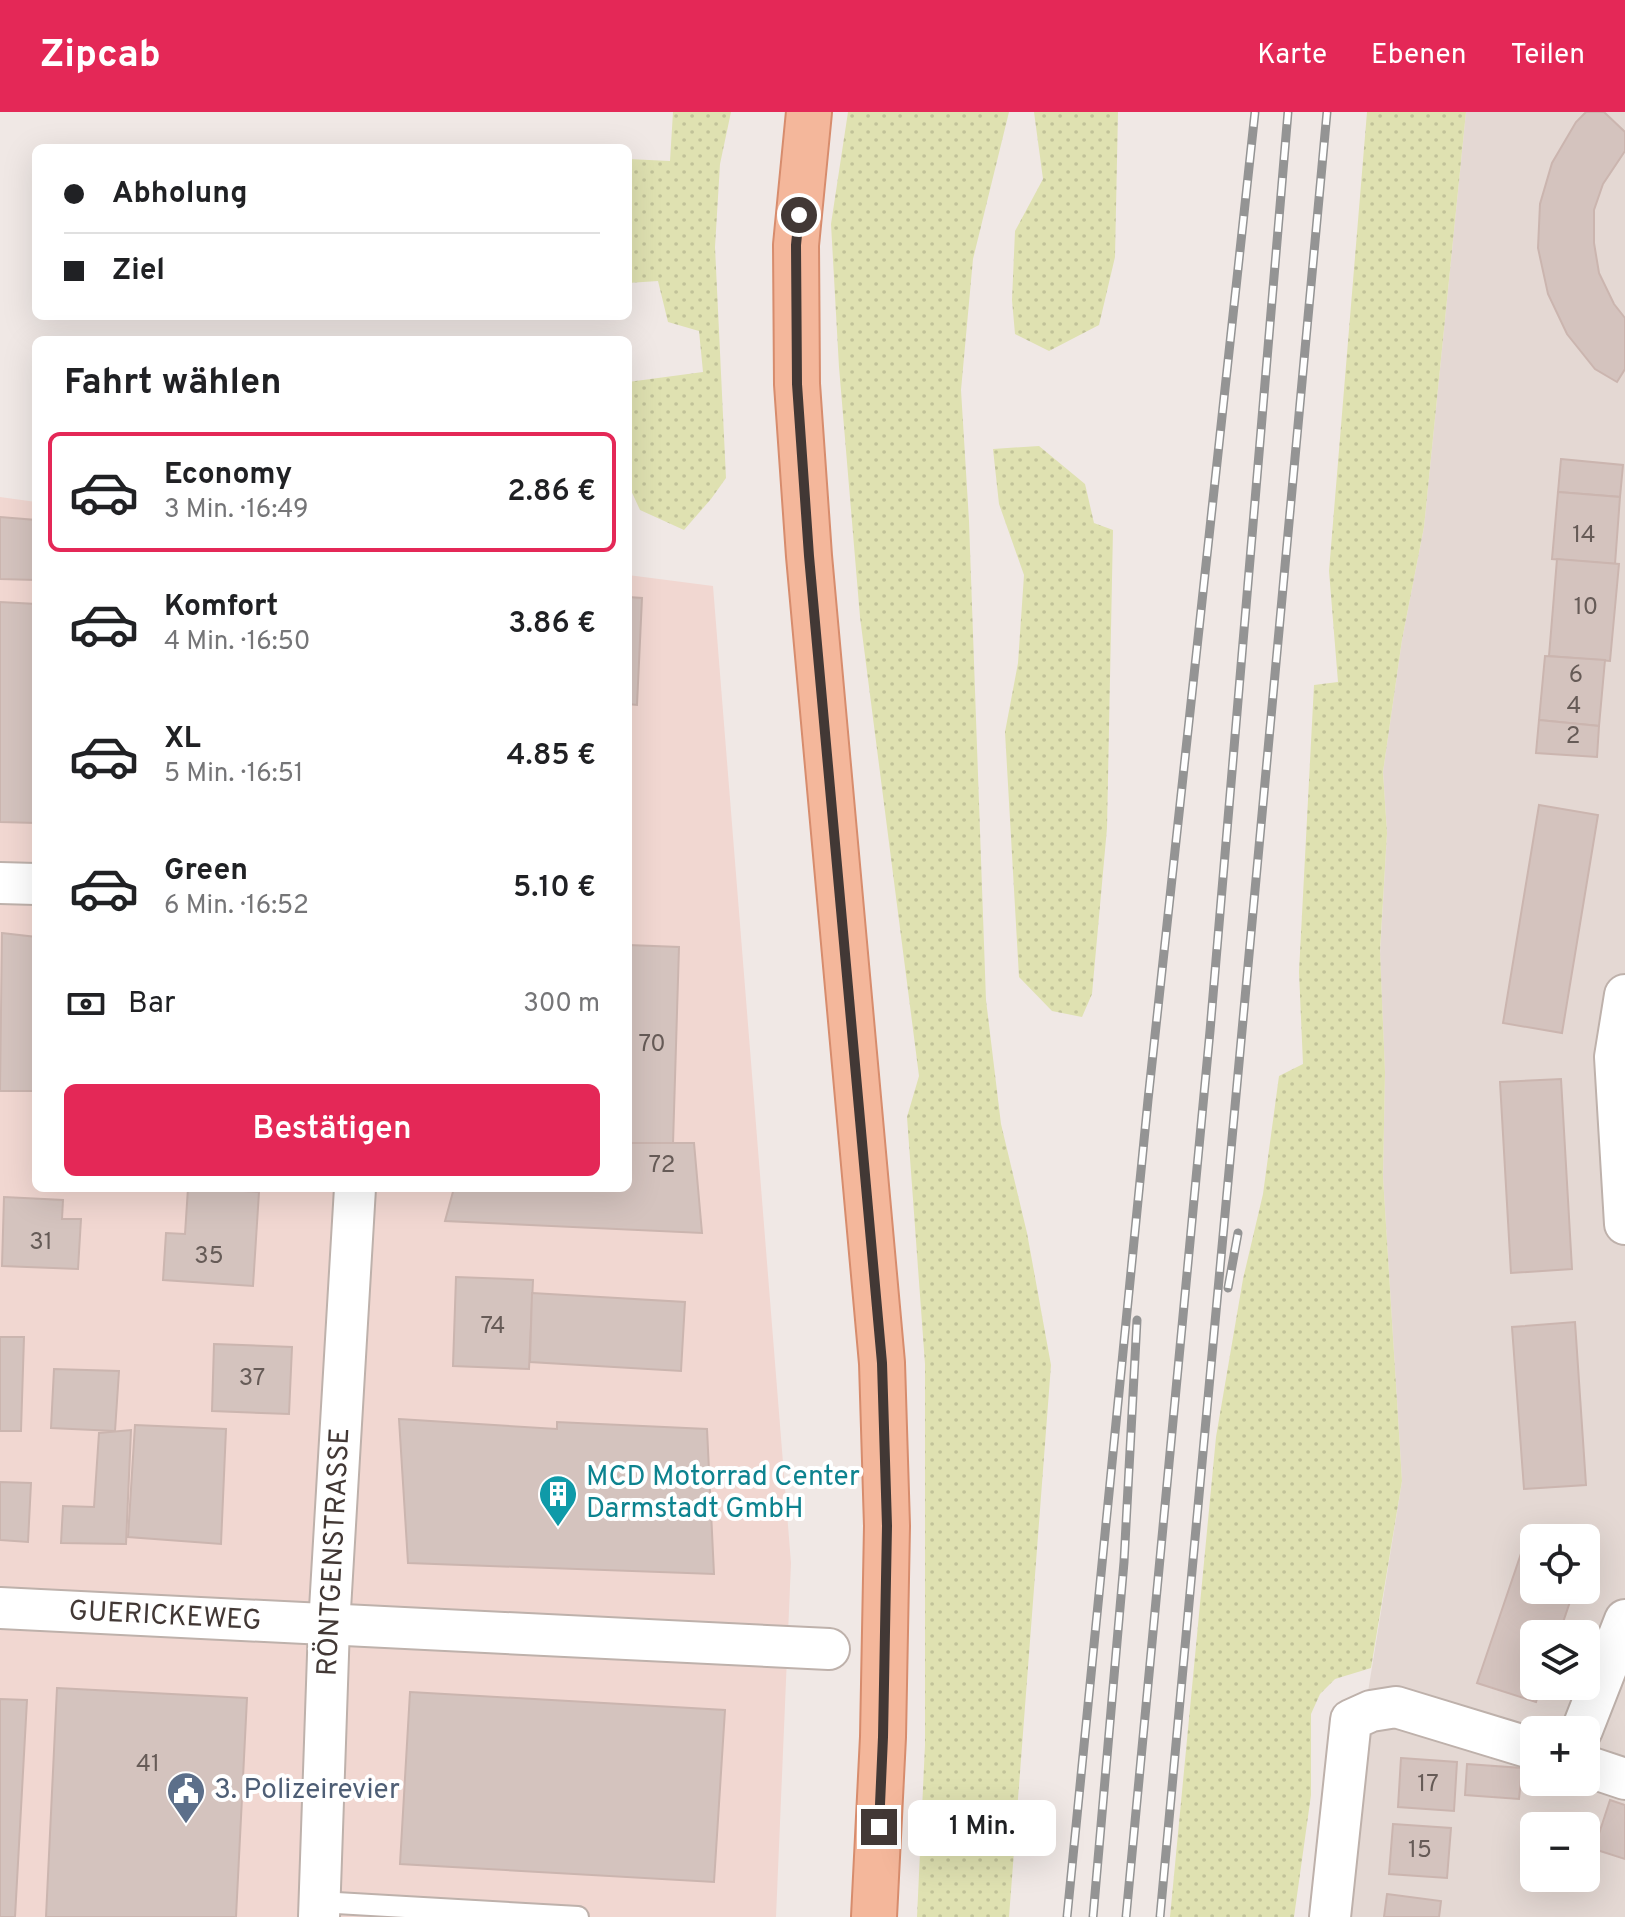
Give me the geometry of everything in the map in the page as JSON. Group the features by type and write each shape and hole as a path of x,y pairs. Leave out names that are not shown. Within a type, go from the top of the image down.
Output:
{"main road":[{"path":"809,112 796,245 797,384 809,556 882,1378 887,1526 883,1737 874,1917"}],"street":[{"path":"0,883 32,884"},
{"path":"1625,995 1615,1057 1625,1224"},
{"name":"RÖNTGENSTRASSE","path":"319,1910 329,1626 355,1192"},
{"name":"GUERICKEWEG","path":"0,1608 829,1649"},
{"path":"1587,1716 1625,1620"},
{"path":"1330,1917 1351,1720 1371,1711 1396,1707 1520,1745"},
{"path":"1600,1771 1625,1779"}],"lane":[{"path":"319,1910 578,1917"}],"shaded area":[{"path":"1466,112 1625,112 1625,1917 1341,1917 1362,1729 1402,1481 1383,1177 1385,1072 1380,954 1387,833 1383,772 1402,640 1424,527"},
{"path":"0,497 32,501 32,1192 632,1192 632,576 713,586 791,1563 776,1917 0,1917"}],"green space":[{"path":"673,112 731,112 720,164 715,247 726,478 684,530 640,510 632,493 632,381 703,372 699,331 668,322 658,281 632,283 632,159 670,161"},
{"path":"848,112 1009,112 973,259 961,390 969,521 986,1000 1001,1124 1027,1233 1051,1365 1009,1917 917,1917 925,1745 925,1364 907,1117 919,1076 860,617 839,367 831,224"},
{"path":"1034,112 1118,112 1115,257 1099,325 1049,351 1015,334 1012,300 1015,231 1043,179"},
{"path":"1367,112 1466,112 1424,527 1402,640 1383,772 1387,833 1380,951 1385,1072 1383,1177 1402,1481 1371,1668 1335,1679 1320,1694 1311,1714 1311,1795 1294,1917 1170,1917 1216,1437 1243,1279 1263,1194 1279,1076 1303,1064 1299,972 1314,685 1338,682 1329,571"},
{"path":"1039,446 1085,484 1094,523 1113,530 1107,828 1092,994 1082,1017 1052,1011 1019,977 1005,732 1018,663 1024,575 999,504 993,449"}],"building":[{"path":"1586,112 1604,112 1625,132 1625,151 1603,184 1594,210 1594,243 1599,273 1614,304 1625,318 1625,369 1617,382 1595,369 1567,334 1548,294 1538,248 1540,204 1552,163 1576,122"},
{"path":"1561,459 1623,465 1620,497 1558,492"},
{"path":"1558,492 1620,497 1615,564 1552,559"},
{"path":"0,517 32,520 32,580 0,579"},
{"path":"1557,559 1619,564 1610,661 1549,656"},
{"path":"632,597 642,598 637,705 632,704"},
{"path":"0,602 32,604 32,823 0,822"},
{"path":"1545,656 1605,660 1599,726 1539,720"},
{"path":"1539,720 1599,726 1597,757 1536,753"},
{"path":"1539,805 1598,815 1562,1033 1503,1023"},
{"path":"2,933 32,937 32,1091 0,1091"},
{"path":"632,945 679,947 673,1144 632,1143"},
{"path":"1561,1079 1572,1269 1511,1273 1500,1082"},
{"path":"632,1143 694,1143 702,1233 445,1221 453,1192 632,1192"},
{"path":"188,1192 259,1192 253,1286 163,1280 166,1233 185,1234"},
{"path":"4,1197 63,1200 62,1219 81,1219 78,1269 2,1266"},
{"path":"456,1277 533,1280 529,1369 453,1366"},
{"path":"532,1293 685,1302 681,1371 530,1362"},
{"path":"1575,1322 1586,1485 1524,1489 1512,1327"},
{"path":"0,1337 24,1337 21,1431 0,1431"},
{"path":"214,1344 292,1347 289,1414 212,1411"},
{"path":"54,1369 119,1371 115,1431 51,1428"},
{"name":"MCD Motorrad Center Darmstadt GmbH","path":"399,1419 557,1429 557,1422 707,1429 714,1574 408,1563"},
{"path":"135,1425 226,1429 221,1544 128,1537"},
{"path":"131,1430 126,1544 61,1543 63,1506 94,1507 99,1433"},
{"path":"0,1482 31,1483 28,1542 0,1540"},
{"path":"1520,1557 1520,1604 1569,1604 1564,1620 1520,1620 1520,1697 1477,1683"},
{"path":"57,1688 247,1698 236,1917 46,1917"},
{"path":"410,1692 725,1710 714,1882 400,1864"},
{"path":"0,1699 27,1700 15,1917 0,1917"},
{"path":"1401,1758 1457,1762 1454,1811 1398,1807"},
{"path":"1467,1764 1520,1768 1519,1799 1465,1795"},
{"path":"1610,1800 1625,1805 1625,1859 1600,1851 1600,1831"},
{"path":"1393,1824 1451,1828 1447,1878 1389,1874"},
{"path":"1387,1894 1441,1901 1439,1917 1384,1917"}],"railway":[{"path":"1067,1917 1148,1100 1255,112"},
{"path":"1126,1917 1210,1031 1288,112"},
{"path":"1160,1917 1327,112"},
{"path":"1228,1288 1238,1233"},
{"path":"1093,1917 1124,1562 1137,1320"}],"place":[{"name":"MCD Motorrad Center Darmstadt GmbH","path":"558,1528"},
{"name":"3. Polizeirevier","path":"186,1825"}],"route":[{"path":"799,215 796,245 797,384 809,556 882,1363 887,1526 879,1827"}]}
